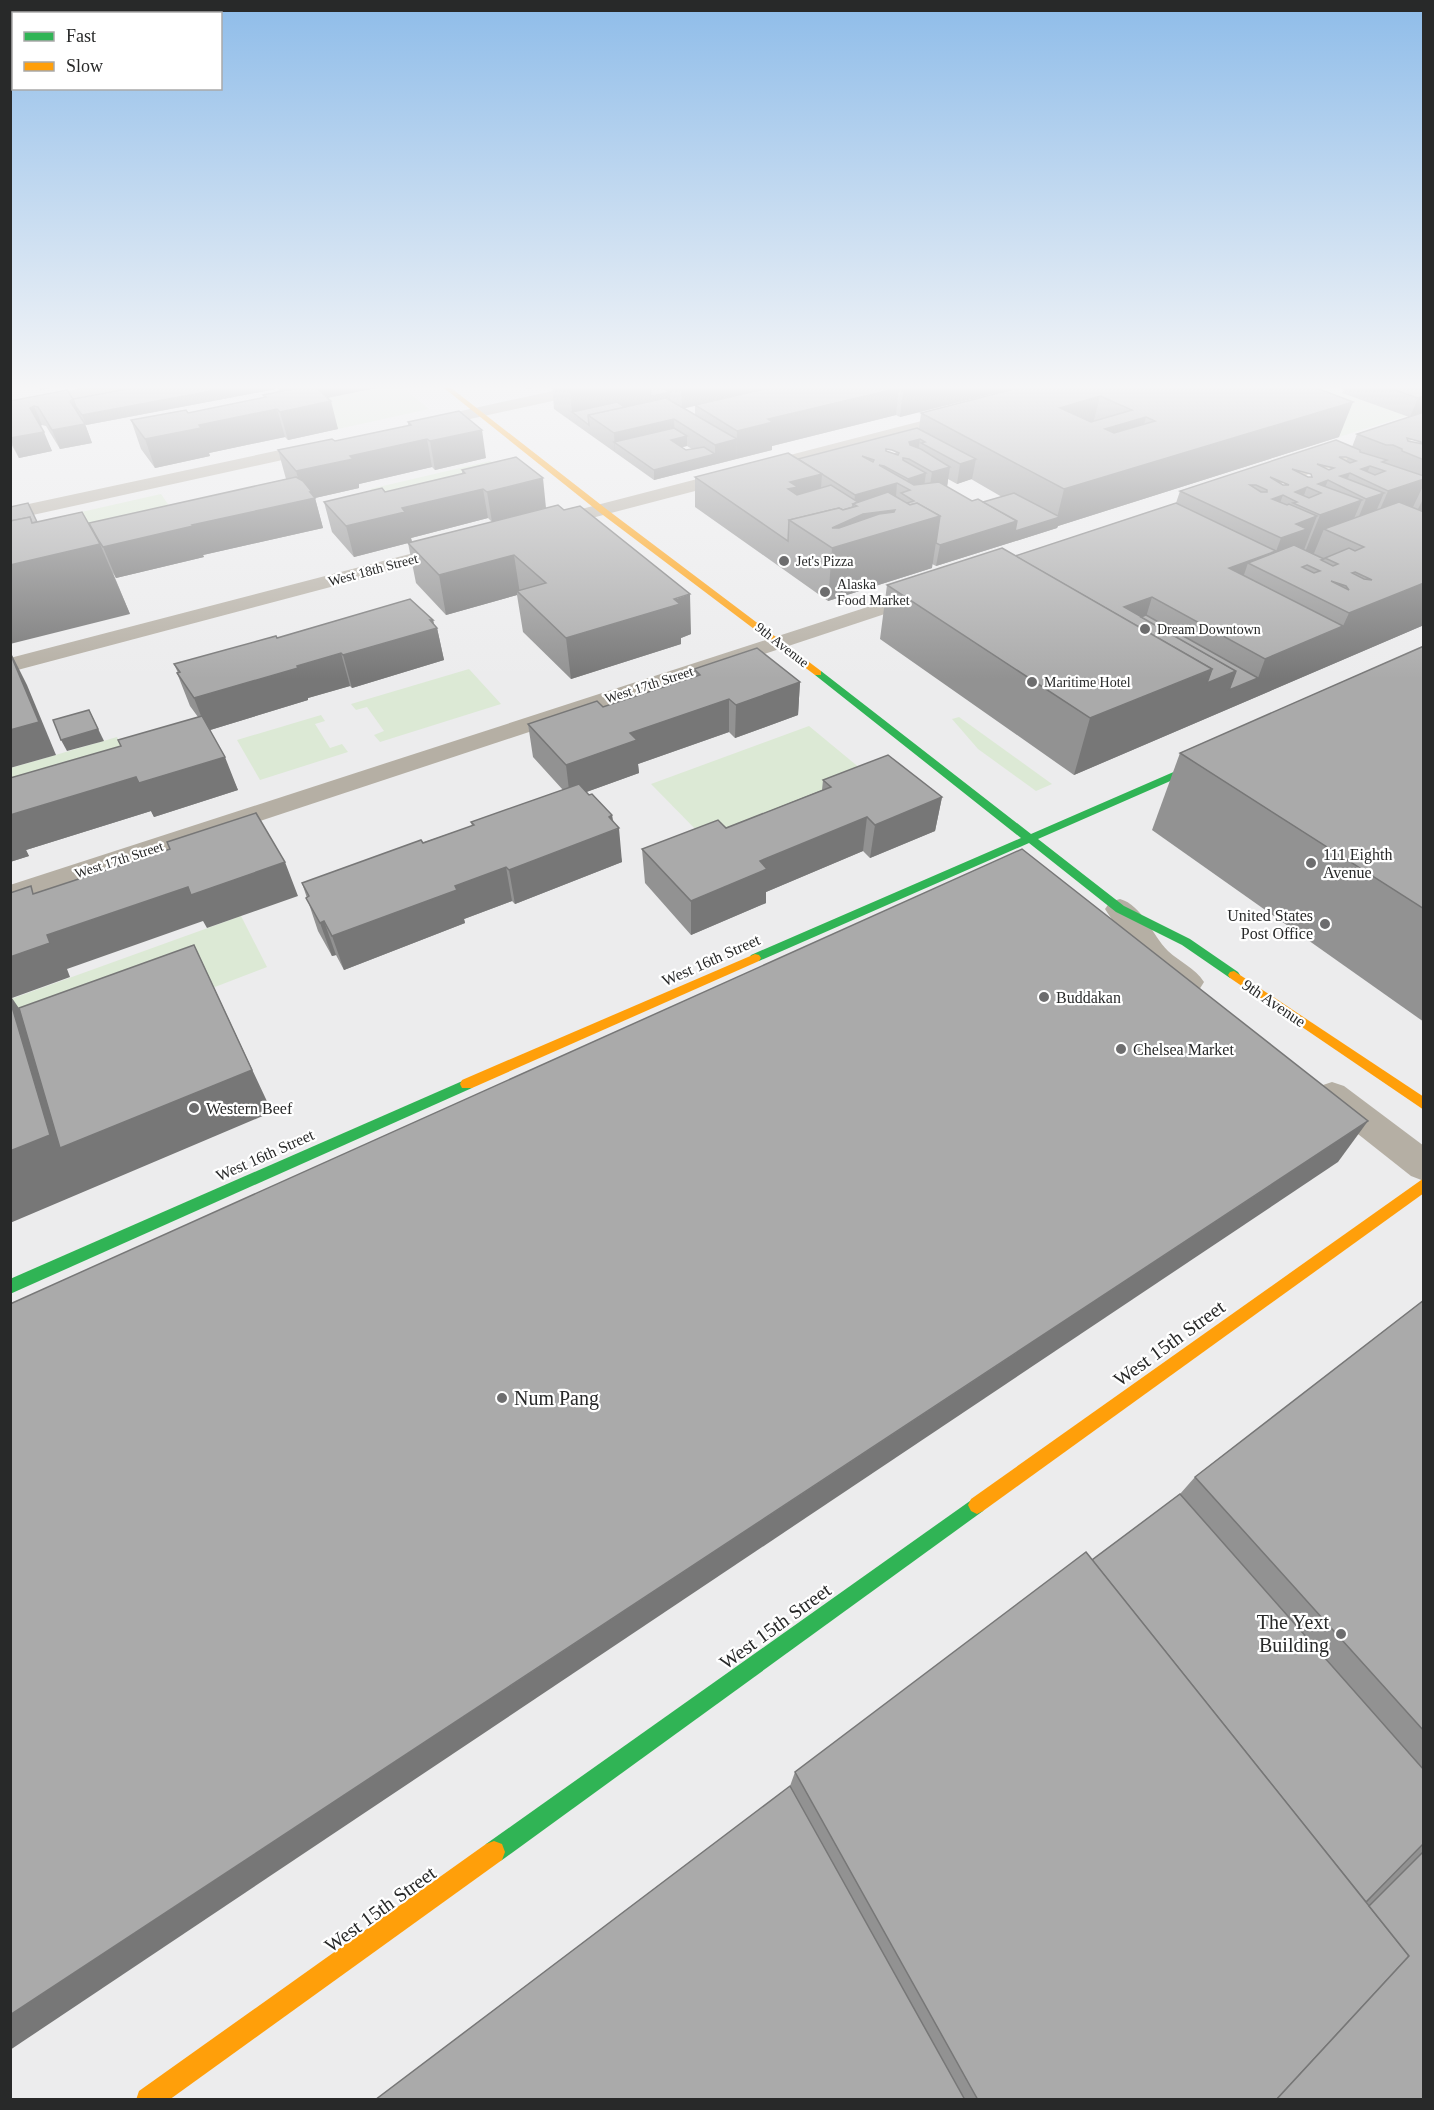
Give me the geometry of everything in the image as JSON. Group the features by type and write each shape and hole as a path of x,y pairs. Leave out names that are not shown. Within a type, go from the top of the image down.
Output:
{"main road":[{"name":"9th Avenue","path":"567,482 778,642 1120,909 1186,942 1424,1105"},
{"name":"West 16th Street","path":"10,1287 318,1149 1225,753"},
{"name":"West 15th Street","path":"148,2100 1424,1184"}],"street":[{"path":"10,514 154,482"},
{"path":"522,531 707,482"},
{"path":"1235,492 1264,482"},
{"name":"West 18th Street","path":"10,665 477,542"},
{"name":"West 17th Street","path":"10,896 943,588"},
{"name":"9th Avenue","path":"1120,909 1157,958 1214,1002"},
{"path":"1308,1076 1424,1166"}],"green space":[{"path":"398,482 513,482 391,511 370,489"},
{"path":"161,494 178,519 82,541 68,515"},
{"path":"469,669 501,704 380,742 374,735 384,731 367,707 356,710 351,704"},
{"path":"321,715 325,721 315,724 330,748 342,744 348,752 260,780 237,740"},
{"path":"959,717 1052,784 1036,791 978,749 952,719"},
{"path":"809,726 867,774 704,838 651,784"},
{"path":"117,737 136,779 11,811 11,768"},
{"path":"241,916 267,967 11,1065 11,999"}],"building":[{"path":"271,482 304,482 315,498 103,547 89,523"},
{"path":"425,482 525,482 487,492 483,489 402,508 405,512 346,526 324,502 382,488 385,492"},
{"path":"703,482 791,482 798,487 788,489 797,495 831,485 858,502 853,504 853,507 843,510 839,508 789,520 788,541"},
{"path":"835,482 910,482 914,485 940,482 972,501 978,499 1017,521 940,545 936,543 940,516 917,503 910,505 907,503 914,501 901,493 910,490 897,483 855,495"},
{"path":"1052,482 1086,482 1064,489"},
{"path":"1206,482 1279,482 1289,485 1283,482 1322,482 1318,484 1362,500 1320,515 1293,503 1297,502 1283,495 1272,499 1317,516 1296,524 1307,529 1281,538 1180,491","holes":["1250,485 1267,490 1267,492 1261,492","1307,487 1321,493 1309,498 1295,492"]},
{"path":"1333,482 1357,482 1384,493 1366,499"},
{"path":"1370,482 1414,482 1388,491"},
{"path":"888,492 910,505 917,503 940,516 832,548 789,520 857,506 853,504","holes":["895,510 879,514 839,528 832,528 863,514"]},
{"path":"1014,493 1060,517 1015,531 1017,521 983,502"},
{"path":"1399,502 1424,512 1424,583 1349,613 1248,563 1294,545 1324,559 1321,560 1333,566 1338,564 1325,558 1349,548 1355,551 1364,547 1324,529","holes":["1307,565 1320,571 1314,573 1302,567","1355,572 1372,580 1364,579 1352,573"]},
{"path":"28,503 37,522 32,523 30,517 10,521 10,507"},
{"path":"1176,503 1276,551 1229,568 1343,626 1265,659 1152,597 1124,607 1236,671 1207,683 1212,669 1015,556"},
{"path":"558,505 564,510 580,506 690,594 674,599 680,604 566,638 517,591 546,583 514,555 439,575 408,543"},
{"path":"82,512 100,544 10,565 10,521 30,517 32,523"},
{"path":"1002,548 1212,669 1090,718 887,585"},
{"path":"410,599 433,620 430,620 437,628 343,655 341,653 194,698 177,673 180,672 174,664 276,636 277,638"},
{"path":"1146,615 1258,678 1229,690 1236,671 1141,617"},
{"path":"1424,646 1424,909 1180,753"},
{"path":"757,648 800,682 736,705 729,699 630,733 637,740 566,765 528,724 597,701 603,707 700,675 694,669"},
{"path":"10,653 39,722 10,730"},
{"path":"89,710 98,729 61,740 53,720"},
{"path":"202,716 225,757 139,783 136,777 10,815 10,778 121,746 118,740"},
{"path":"888,755 942,797 875,825 867,817 760,861 767,869 691,901 642,849 718,820 726,828 831,787 823,780"},
{"path":"579,784 612,815 609,817 619,828 509,870 506,867 455,886 457,890 332,936 324,921 320,923 306,898 309,896 302,883 421,840 423,843 474,825 471,822"},
{"path":"256,813 285,862 191,895 188,887 47,935 50,943 10,957 10,893 31,886 33,894 170,849 167,842"},
{"path":"1022,849 1368,1121 10,2015 10,1304"},
{"path":"194,945 252,1070 60,1148 19,1008"},
{"path":"10,1000 50,1135 10,1151"},
{"name":"The Yext Building","path":"1424,1300 1424,1731 1195,1477"},
{"path":"1180,1494 1424,1770 1424,1843 1366,1902 1092,1560"},
{"path":"1086,1552 1409,1956 1276,2100 978,2100 795,1772"},
{"path":"790,1786 965,2100 375,2100"},
{"path":"1424,1851 1424,2100 1276,2100 1409,1956 1369,1906"}],"traffic: fast":[{"path":"818,673 1120,909 1186,942 1234,975"},
{"path":"755,958 1212,759"},
{"path":"10,1287 467,1084"},
{"path":"494,1852 977,1505"}],"traffic: slow":[{"path":"567,482 818,673"},
{"path":"467,1084 755,958"},
{"path":"1234,975 1424,1105"},
{"path":"977,1505 1424,1184"},
{"path":"148,2100 494,1852"}],"place":[{"name":"Jet's Pizza","path":"784,561"},
{"name":"Alaska Food Market","path":"825,592"},
{"name":"Dream Downtown","path":"1145,629"},
{"name":"Maritime Hotel","path":"1032,682"},
{"name":"111 Eighth Avenue","path":"1311,863"},
{"name":"United States Post Office","path":"1325,924"},
{"name":"Buddakan","path":"1044,997"},
{"name":"Chelsea Market","path":"1121,1049"},
{"name":"Western Beef","path":"194,1108"},
{"name":"Num Pang","path":"502,1398"},
{"name":"The Yext Building","path":"1341,1634"}]}
